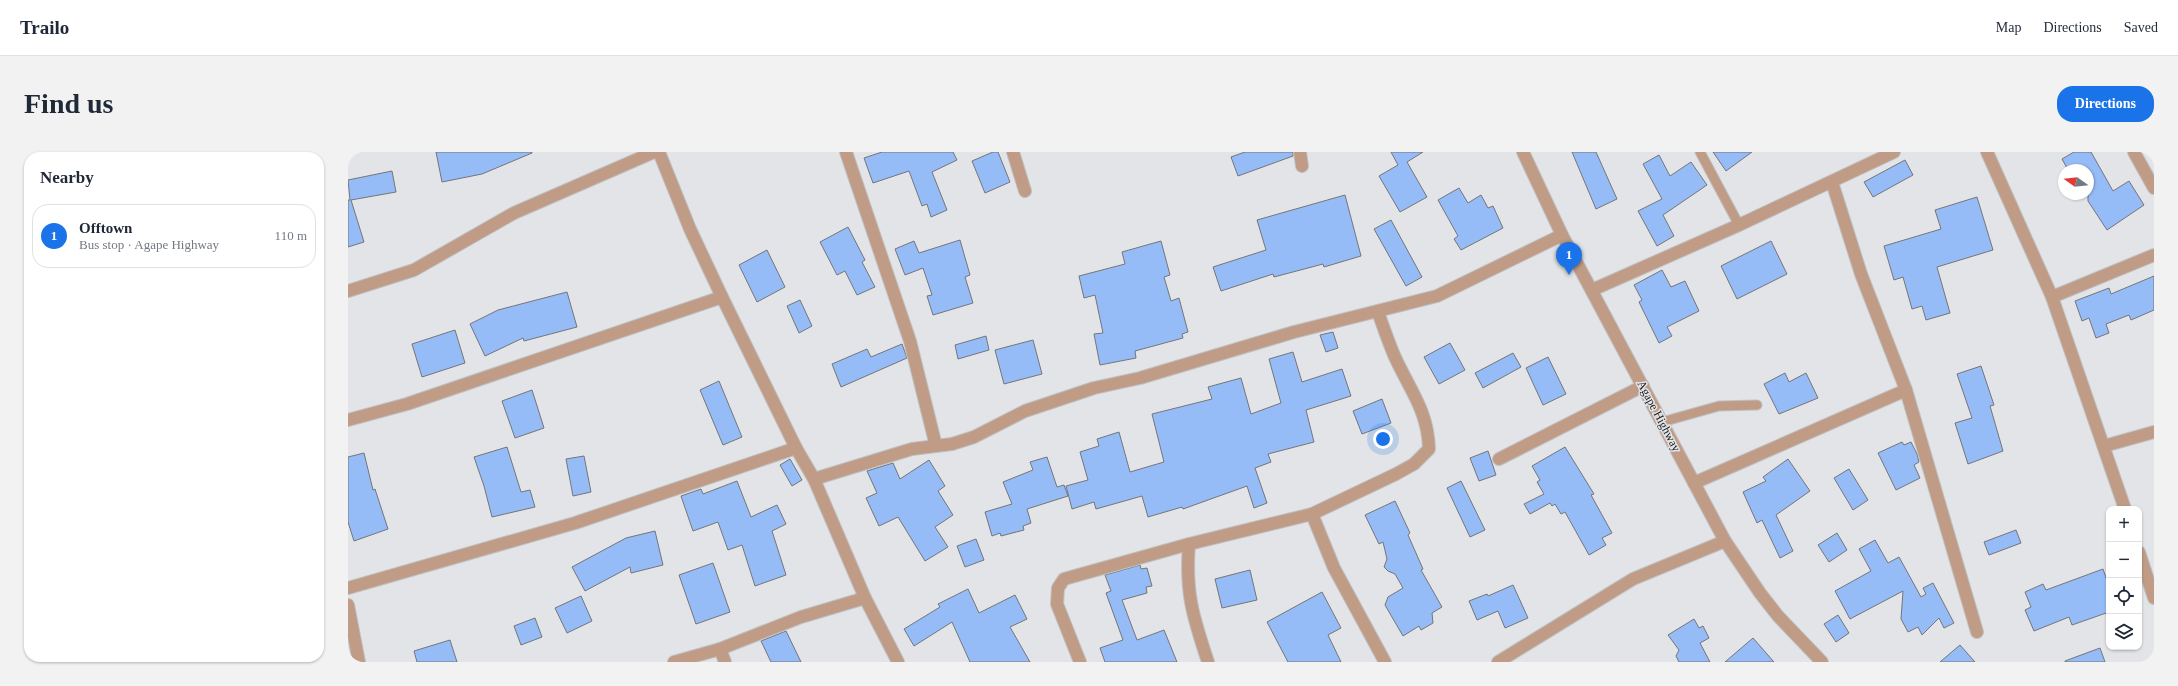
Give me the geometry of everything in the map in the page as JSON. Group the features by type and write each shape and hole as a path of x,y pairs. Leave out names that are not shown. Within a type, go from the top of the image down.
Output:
{"street":[{"path":"348,291 414,270 514,213 654,152"},
{"path":"659,152 690,228 722,297 796,448 814,479 865,598 898,662"},
{"path":"846,152 910,340 936,446"},
{"path":"1013,152 1025,192"},
{"path":"1300,152 1302,166"},
{"name":"Agape Highway","path":"1523,152 1562,235 1725,541 1760,593 1778,616 1822,662"},
{"path":"1592,290 1739,225 1894,152"},
{"path":"1987,152 2052,298 2124,506"},
{"path":"2134,152 2154,188"},
{"path":"1832,182 1861,274 1906,390 1977,632"},
{"path":"814,479 912,449 936,446 974,437 1025,411 1094,388 1140,378 1294,332 1437,296 1562,235"},
{"path":"2052,298 2154,255"},
{"path":"348,420 407,404 722,297"},
{"path":"1080,662 1058,604 1058,588 1064,579 1189,544 1312,514 1414,464 1429,448 1429,430 1421,407 1394,355 1378,312"},
{"path":"1499,458 1642,386"},
{"path":"1694,483 1906,390"},
{"path":"2104,446 2154,432"},
{"path":"348,588 575,523 796,448"},
{"path":"1312,514 1334,568 1385,662"},
{"path":"1498,662 1633,578 1725,541"},
{"path":"1189,544 1187,579 1189,602 1208,662"},
{"path":"2142,561 2154,598"},
{"path":"674,662 720,649 801,617 865,598"},
{"path":"348,605 359,662"},
{"path":"720,649 725,662"}],"lane":[{"path":"1700,152 1739,225"},
{"path":"1662,422 1719,406 1757,405"}],"building":[{"path":"436,152 532,153 482,174 442,182"},
{"path":"882,152 953,152 957,160 932,172 947,210 931,217 927,204 922,206 909,171 873,183 864,158"},
{"path":"993,152 998,152 1010,182 985,193 972,161"},
{"path":"1245,152 1293,152 1293,156 1238,176 1231,157"},
{"path":"1391,152 1423,152 1407,162 1427,197 1400,212 1379,176 1398,165"},
{"path":"1572,152 1596,152 1617,199 1596,209"},
{"path":"1713,152 1752,152 1726,171"},
{"path":"2074,152 2091,152 2113,191 2129,181 2144,205 2107,230 2088,201 2094,200 2094,164 2065,164 2062,159"},
{"path":"1659,155 1670,176 1691,162 1707,185 1663,215 1674,236 1657,246 1638,211 1662,199 1643,164"},
{"path":"1905,160 1913,175 1873,197 1864,182"},
{"path":"392,171 396,192 351,200 364,242 348,247 348,200 350,200 348,180"},
{"path":"1459,188 1468,203 1481,195 1488,208 1493,206 1503,228 1461,250 1454,239 1458,236 1438,200"},
{"path":"1345,195 1361,256 1324,267 1323,264 1274,277 1273,274 1221,291 1213,267 1266,250 1257,220"},
{"path":"1977,197 1993,250 1937,267 1950,313 1926,320 1922,306 1912,309 1903,277 1894,280 1884,246 1941,229 1935,210"},
{"path":"1391,220 1422,277 1406,286 1374,229"},
{"path":"848,227 865,260 862,262 875,287 857,295 845,271 837,275 820,242"},
{"path":"960,240 970,275 965,277 973,303 933,315 927,296 932,295 923,268 905,275 895,249 914,241 919,253"},
{"path":"1161,241 1170,275 1164,277 1171,301 1179,298 1188,332 1182,334 1183,338 1135,351 1136,358 1100,365 1094,334 1103,333 1095,295 1084,298 1079,276 1125,264 1122,252"},
{"path":"1771,241 1787,274 1737,299 1721,266"},
{"path":"767,250 785,287 757,302 739,265"},
{"path":"1662,270 1671,287 1685,281 1699,311 1667,327 1672,336 1659,343 1639,302 1642,300 1634,285"},
{"path":"2154,276 2154,310 2131,320 2129,315 2106,324 2109,333 2096,338 2089,318 2082,321 2075,301 2109,288 2111,294"},
{"path":"567,292 577,327 524,341 523,338 485,356 470,324 498,310"},
{"path":"800,300 812,326 799,333 787,306"},
{"path":"455,330 465,363 422,377 412,344"},
{"path":"1333,332 1338,348 1326,352 1320,335"},
{"path":"986,336 989,350 958,359 955,345"},
{"path":"1033,340 1042,374 1004,384 995,350"},
{"path":"1450,343 1465,370 1439,384 1424,357"},
{"path":"902,344 907,358 841,387 832,364 867,349 871,357"},
{"path":"1293,352 1302,382 1342,369 1351,396 1306,410 1314,442 1268,454 1271,462 1255,468 1267,503 1254,508 1247,486 1183,509 1182,507 1148,517 1142,496 1096,509 1094,502 1072,509 1066,486 1088,480 1080,452 1099,446 1097,439 1119,432 1130,472 1164,462 1152,414 1212,399 1208,387 1241,378 1251,414 1281,403 1269,359"},
{"path":"1513,353 1521,367 1483,388 1475,373"},
{"path":"1548,357 1566,394 1543,405 1526,368"},
{"path":"1981,366 1994,405 1990,406 2003,451 1968,464 1955,423 1972,418 1957,374"},
{"path":"1785,373 1789,382 1806,373 1818,398 1779,414 1764,384"},
{"path":"719,381 742,437 723,445 700,390"},
{"path":"532,390 544,428 515,438 502,401"},
{"path":"1382,399 1391,423 1362,434 1353,411"},
{"path":"1902,442 1904,445 1911,442 1917,454 1919,462 1914,465 1920,478 1896,490 1878,453"},
{"path":"507,447 521,492 530,490 535,507 492,517 484,486 474,457"},
{"path":"1565,447 1594,494 1591,495 1612,533 1602,538 1606,545 1589,555 1565,512 1561,514 1555,504 1552,506 1550,503 1530,514 1524,504 1544,494 1537,482 1540,480 1532,466"},
{"path":"1488,451 1496,475 1479,481 1470,458"},
{"path":"364,453 373,490 375,489 388,529 354,541 348,522 348,457"},
{"path":"584,456 591,492 573,496 566,459"},
{"path":"1047,457 1057,487 1064,485 1068,496 1027,509 1031,523 1023,526 1024,530 1001,536 1000,533 992,536 985,512 1012,504 1003,482 1033,470 1030,462"},
{"path":"790,459 802,480 792,486 780,465"},
{"path":"1788,459 1810,491 1776,515 1793,551 1780,558 1762,520 1757,523 1743,492 1766,481 1763,477"},
{"path":"929,460 945,486 938,491 953,515 935,527 948,547 925,561 898,517 879,526 866,498 877,493 867,471 893,463 900,479"},
{"path":"1849,469 1868,500 1853,510 1834,478"},
{"path":"737,481 751,517 777,505 786,524 772,531 786,575 755,586 742,545 728,550 718,522 693,531 681,496 701,489 703,494"},
{"path":"1461,481 1485,530 1470,537 1447,488"},
{"path":"1395,501 1410,533 1408,535 1423,569 1421,570 1442,607 1432,613 1433,623 1421,630 1419,626 1403,636 1385,605 1388,597 1403,588 1395,574 1388,571 1384,567 1387,559 1383,542 1379,544 1365,515"},
{"path":"2016,530 2021,543 1989,555 1984,542"},
{"path":"655,531 663,565 631,573 630,567 585,591 572,567 626,538"},
{"path":"1837,533 1847,550 1829,562 1818,545"},
{"path":"976,539 984,560 965,567 957,546"},
{"path":"1875,540 1888,563 1899,557 1921,597 1926,594 1923,588 1933,583 1954,623 1944,628 1939,618 1922,635 1918,627 1908,632 1901,619 1903,591 1850,619 1835,591 1871,571 1859,549"},
{"path":"713,563 730,612 696,624 679,575"},
{"path":"1140,565 1141,569 1147,568 1152,586 1146,587 1147,593 1122,600 1137,640 1164,630 1177,662 1105,662 1100,648 1123,640 1106,593 1111,591 1105,575"},
{"path":"2103,569 2106,578 2106,613 2072,625 2069,617 2034,631 2025,610 2031,607 2025,592 2043,584 2046,590"},
{"path":"1250,570 1257,600 1222,608 1215,579"},
{"path":"1513,585 1528,618 1505,628 1498,611 1477,620 1469,601 1487,594 1488,596"},
{"path":"968,589 979,613 1015,595 1027,619 1010,627 1030,662 970,662 952,622 914,646 904,629 940,607 938,604"},
{"path":"1322,592 1341,628 1328,635 1341,662 1288,662 1267,622"},
{"path":"581,596 592,621 567,633 555,608"},
{"path":"1838,615 1849,633 1836,642 1824,624"},
{"path":"535,618 542,637 521,645 514,626"},
{"path":"1694,619 1699,628 1703,626 1709,638 1700,643 1710,662 1679,662 1676,656 1679,650 1668,635"},
{"path":"786,631 801,662 771,662 761,641"},
{"path":"1753,638 1774,662 1725,662"},
{"path":"450,640 457,662 417,662 414,651"},
{"path":"1960,645 1975,662 1940,662"},
{"path":"2100,648 2105,662 2065,662 2065,661"}],"place":[{"name":"Offtown","path":"1569,275"}]}
